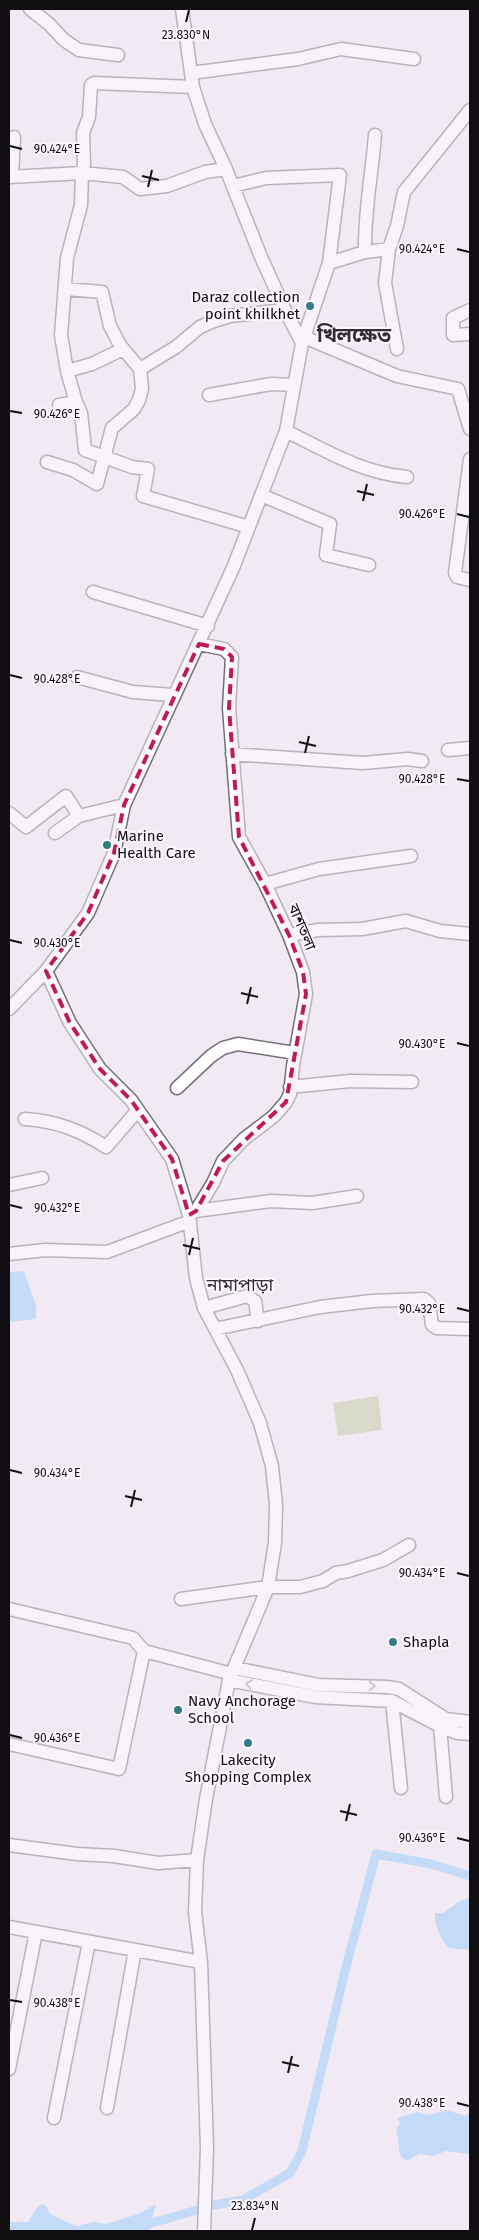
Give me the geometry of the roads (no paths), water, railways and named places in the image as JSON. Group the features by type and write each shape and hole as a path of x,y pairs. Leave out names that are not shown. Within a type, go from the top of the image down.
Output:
{"street":[{"path":"30,9 49,24 64,40 79,50 118,55"},
{"path":"182,9 193,87 205,124 226,169 285,310 303,340 397,376 458,389 470,430"},
{"path":"191,73 298,59 341,49 414,59"},
{"path":"193,87 94,82 91,85 89,117 83,133 84,165 81,205 68,258 61,335 67,371 81,413 85,450 132,467 148,468 143,496 249,527"},
{"path":"397,349 386,283 389,249 397,226 404,192 470,110"},
{"path":"365,252 367,193 373,162 375,135"},
{"path":"14,138 11,177 82,173 123,178 140,188 167,186 205,172 226,169"},
{"path":"9,1009 46,971 88,913 114,853 124,805 173,695 208,626 286,432 293,385 303,340 329,263 340,175 266,178 233,186"},
{"path":"329,263 365,252 389,249"},
{"path":"47,462 73,470 96,484 112,428 134,409 140,400 142,390 140,369 123,349 110,326 102,292 66,289"},
{"path":"140,369 176,347 200,327 214,321 230,316 285,310"},
{"path":"470,310 453,318 453,335 470,334"},
{"path":"67,371 92,364 123,349"},
{"path":"210,394 272,384 293,385"},
{"path":"59,405 76,402"},
{"path":"286,432 364,469 384,475 408,477"},
{"path":"470,460 455,573 457,577 470,580"},
{"path":"261,495 330,524 326,555 369,565"},
{"path":"94,592 208,626"},
{"name":"বাশতলা","path":"191,1216 213,1183 223,1162 244,1140 274,1116 286,1102 306,994 303,972 290,935 265,884 238,837 229,708 232,657 224,649 199,644"},
{"path":"77,677 133,692 173,695"},
{"path":"448,750 470,748"},
{"path":"232,754 363,763 408,759 422,760"},
{"path":"9,813 26,827 66,796 79,816"},
{"path":"55,833 79,816 124,805"},
{"path":"265,884 319,869 411,856"},
{"path":"290,935 318,930 362,928 406,921 440,931 470,934"},
{"path":"46,971 70,1023 100,1068 131,1100 172,1158 191,1216 196,1278 204,1308 237,1370 260,1423 272,1466 276,1505 275,1543 268,1588 232,1674 206,1799 197,1860 195,1912 201,1962 207,2148 204,2231"},
{"path":"177,1088 211,1056 223,1048 238,1044 295,1053"},
{"path":"290,1088 350,1081 412,1082"},
{"path":"26,1119 46,1120 66,1126 88,1135 106,1147 138,1110"},
{"path":"9,1185 42,1178"},
{"path":"9,1254 45,1250 107,1252 191,1216 272,1201 312,1203 356,1196"},
{"path":"204,1308 247,1296 255,1301 258,1321"},
{"path":"215,1329 320,1306 372,1301 424,1300 429,1303 432,1325 437,1328 470,1329"},
{"path":"181,1599 268,1588 300,1587 323,1580 336,1572 383,1560 409,1545"},
{"path":"9,1609 133,1638 144,1652 232,1674 316,1691 353,1693 392,1700 415,1706 446,1719 470,1722"},
{"path":"9,1744 119,1769 144,1652"},
{"path":"353,1693 379,1686 399,1689 415,1706 440,1726 457,1733 470,1734"},
{"path":"392,1700 401,1788"},
{"path":"440,1726 446,1797"},
{"path":"9,1845 77,1854 114,1856 158,1863 197,1860"},
{"path":"9,1927 201,1962"},
{"path":"9,2069 36,1932"},
{"path":"54,2118 89,1942"},
{"path":"107,2108 135,1950"}],"water":[{"path":"24,1271 36,1306 36,1319 9,1322 9,1272"},
{"path":"470,1898 470,1950 449,1948 439,1932 435,1913 443,1913 460,1901"},
{"path":"446,2110 466,2116 470,2113 470,2152 468,2154 446,2151 433,2156 420,2154 408,2160 403,2159 396,2131 400,2123 397,2118 418,2112 429,2115"},
{"path":"42,2204 47,2207 50,2214 78,2226 94,2222 106,2224 138,2214 156,2204 149,2231 9,2231 9,2222 28,2222 36,2209"}],"waterway":[{"path":"142,2226 214,2205 243,2200 290,2173 302,2151 346,1967 376,1854 431,1864 470,1876"}],"place":[{"name":"Daraz collection point khilkhet","path":"310,306"},
{"name":"Marine Health Care","path":"107,845"},
{"name":"Shapla","path":"393,1642"},
{"name":"Navy Anchorage School","path":"178,1710"},
{"name":"Lakecity Shopping Complex","path":"248,1743"}],"district":[{"name":"খিলক্ষেত","path":"354,335"},
{"name":"নামাপাড়া","path":"240,1285"}]}
